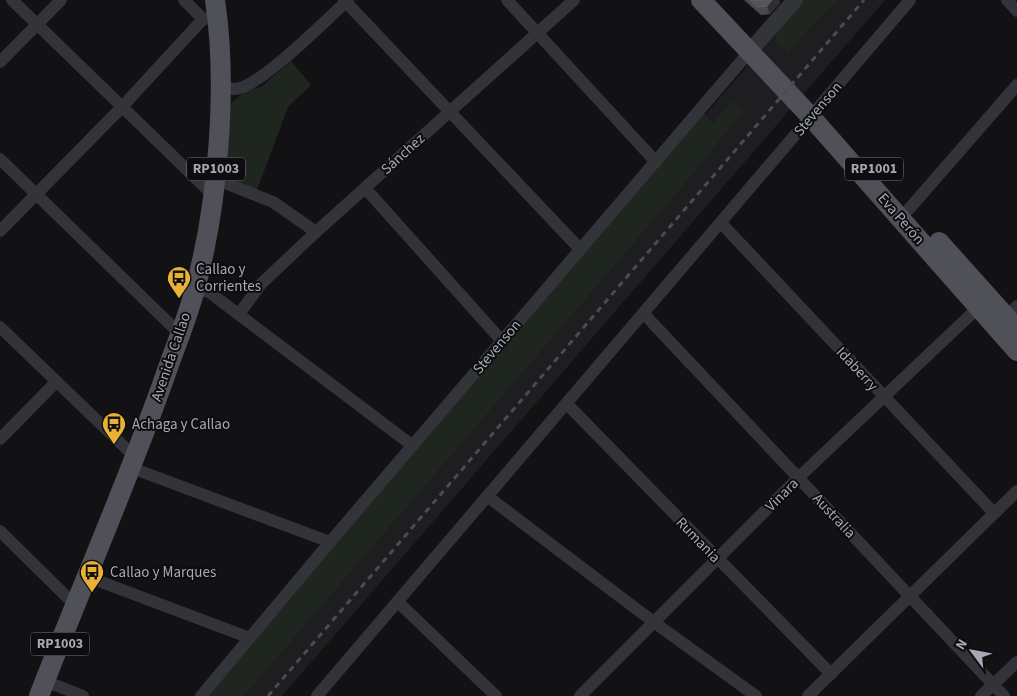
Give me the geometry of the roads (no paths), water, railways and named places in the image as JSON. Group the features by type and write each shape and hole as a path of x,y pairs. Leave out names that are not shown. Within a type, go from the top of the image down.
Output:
{"main road":[{"name":"Eva Perón","path":"701,0 754,46"},
{"name":"Eva Perón","path":"718,0 754,46 984,303 1009,320 1017,351"},
{"name":"Avenida Callao","path":"42,688 134,463 195,289 214,187 220,86 212,12"},
{"name":"Eva Perón","path":"815,112 909,209 984,303"}],"street":[{"path":"12,0 121,108 214,187 273,202 316,232"},
{"path":"0,62 61,0"},
{"path":"0,231 36,196 212,12 184,0"},
{"path":"507,0 656,162"},
{"name":"Sánchez","path":"239,314 261,284 316,232 574,0"},
{"name":"Stevenson","path":"201,696 502,340 795,0"},
{"name":"Stevenson","path":"321,694 487,496 722,224 910,0"},
{"path":"1007,0 1017,11"},
{"path":"220,86 236,90 253,83 346,1 580,249"},
{"path":"909,209 1017,85"},
{"path":"0,159 180,334"},
{"path":"365,188 502,340"},
{"name":"Idaberry","path":"722,224 994,513"},
{"path":"195,289 209,292 413,446"},
{"name":"Vinara","path":"580,696 798,478 984,303"},
{"name":"Australia","path":"644,314 1004,696"},
{"path":"0,326 134,463 330,542"},
{"path":"0,439 56,382"},
{"name":"Rumania","path":"567,404 831,674"},
{"path":"808,696 1017,491"},
{"path":"487,496 655,623 756,696"},
{"path":"0,531 76,606"},
{"path":"88,577 250,638"},
{"path":"398,602 496,696"},
{"path":"981,696 1017,662"},
{"path":"42,688 83,696"}],"railway":[{"path":"268,696 864,0"}],"place":[{"name":"Callao y Corrientes","path":"179,299"},
{"name":"Achaga y Callao","path":"114,445"},
{"name":"Callao y Marques","path":"92,593"}]}
